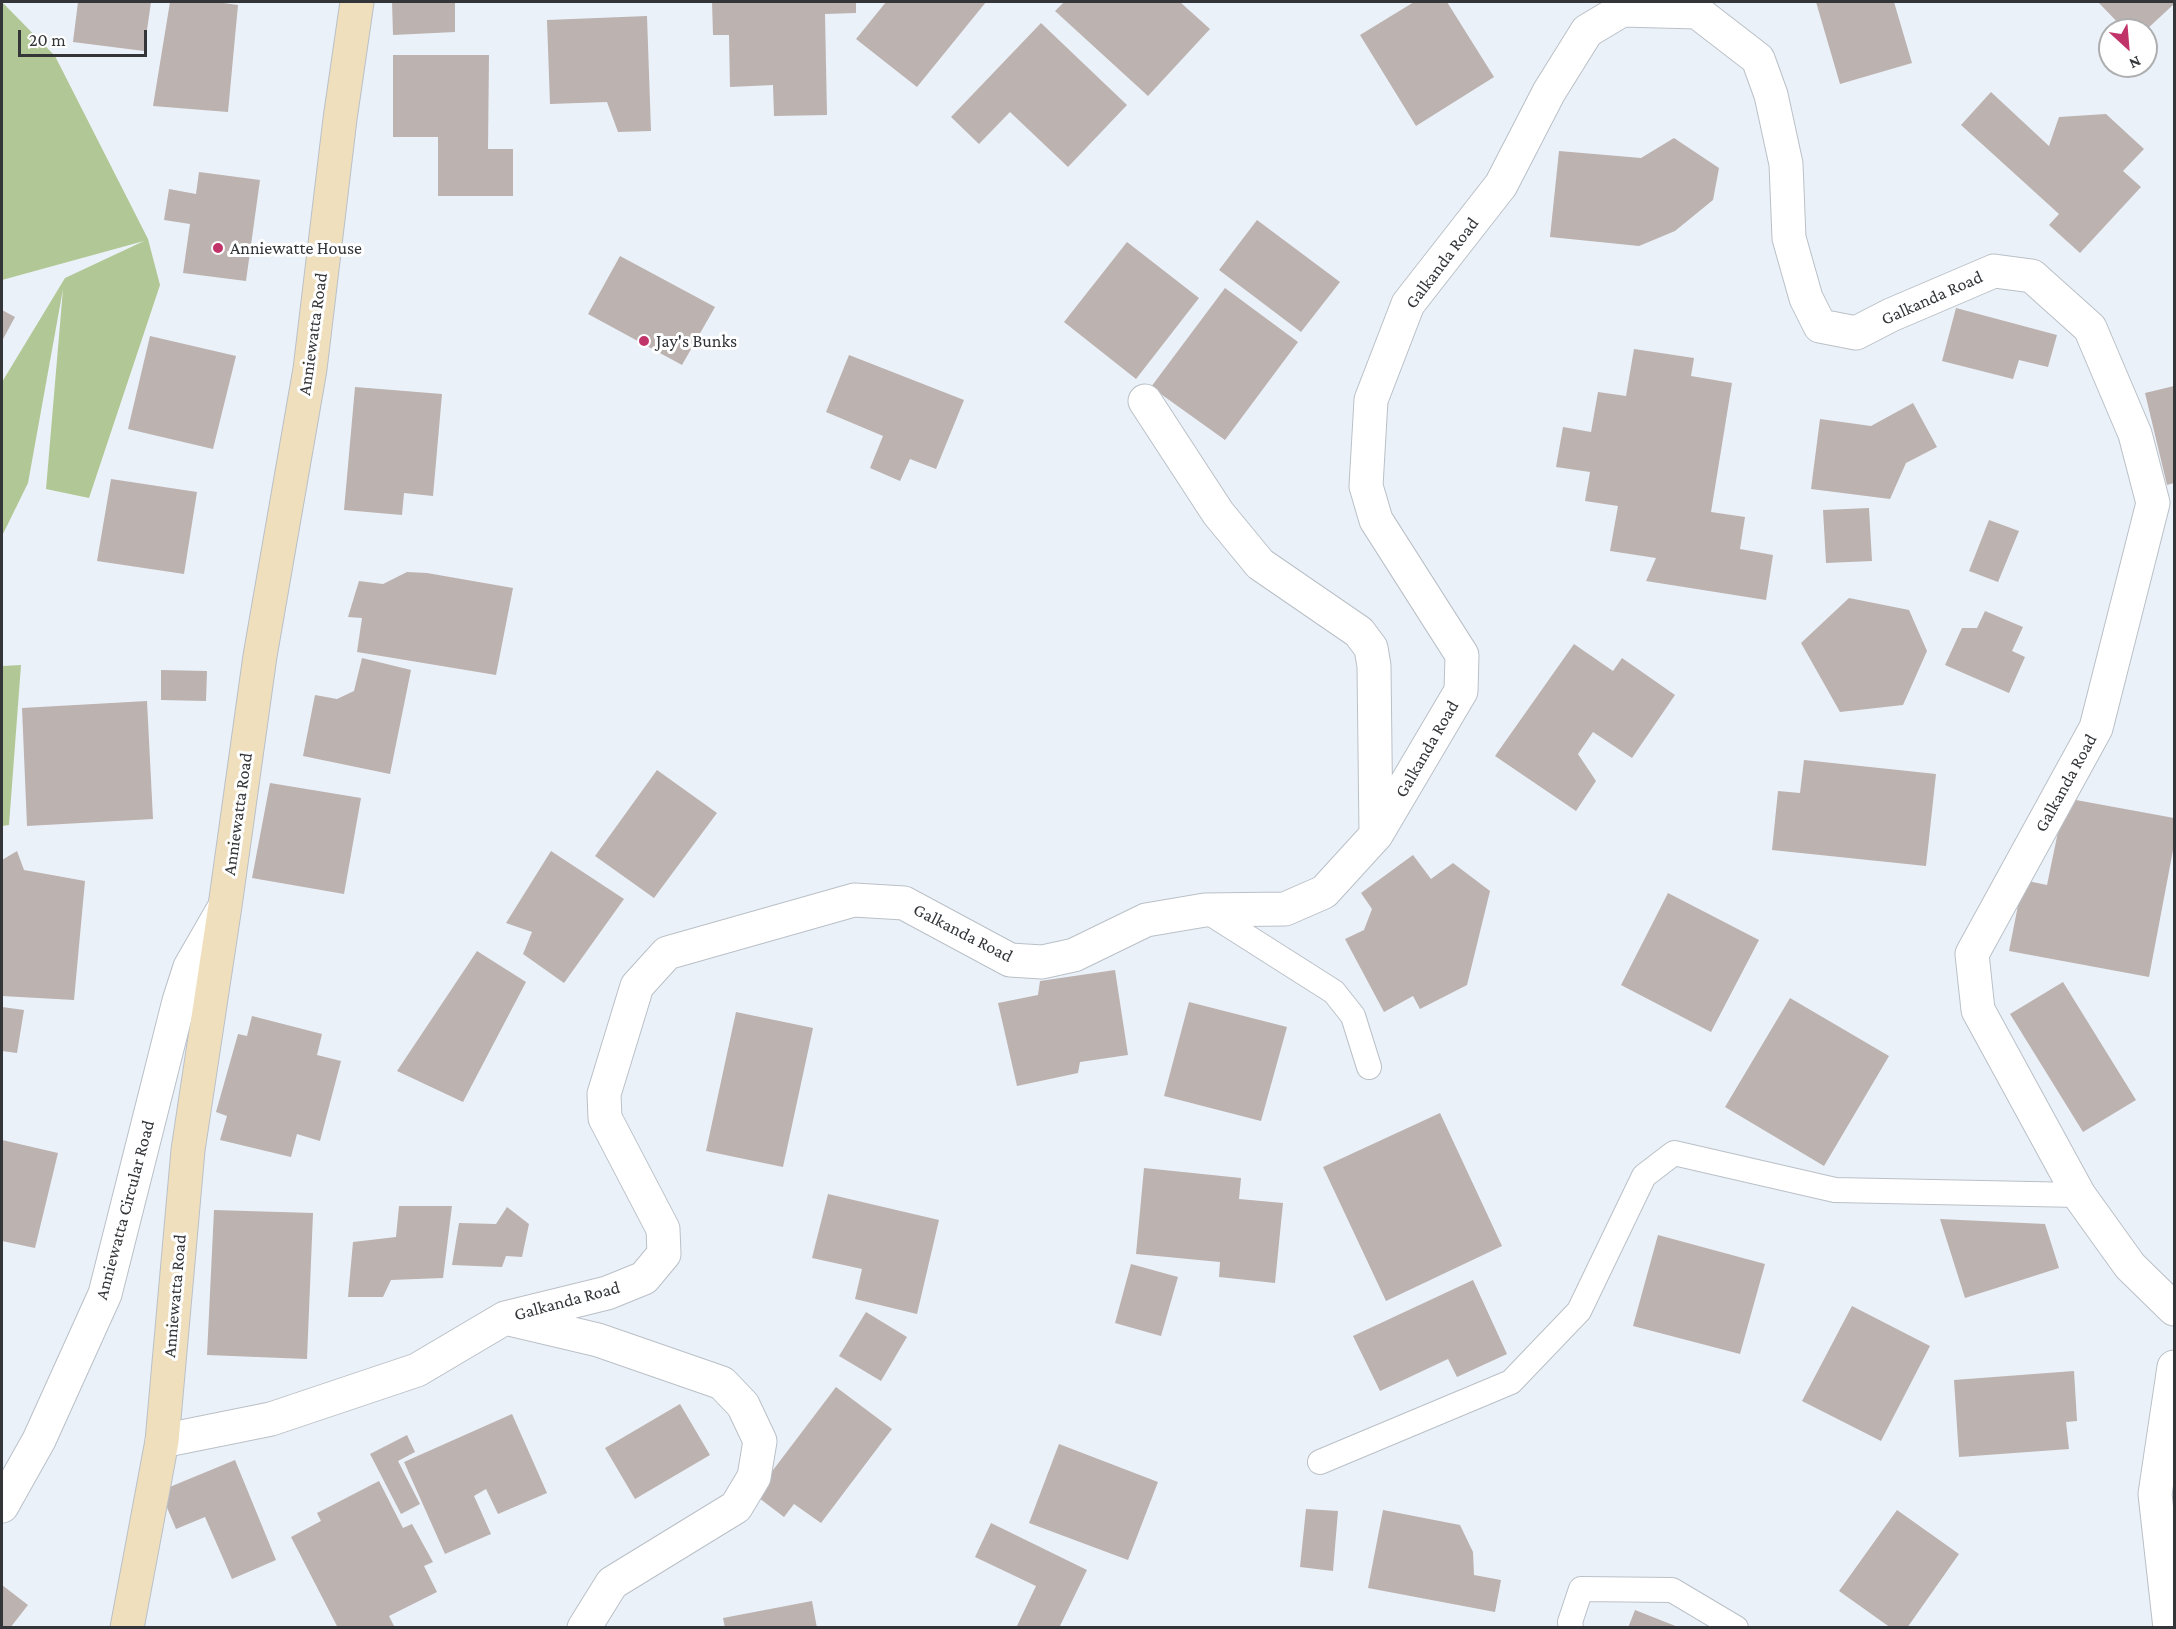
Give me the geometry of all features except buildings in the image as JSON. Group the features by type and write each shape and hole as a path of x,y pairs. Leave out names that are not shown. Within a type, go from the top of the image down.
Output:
{"street":[{"name":"Anniewatta Road","path":"127,1628 162,1441 188,1150 260,656 310,369 340,119 357,2"},
{"name":"Galkanda Road","path":"162,1441 271,1419 417,1370 505,1318 607,1293 644,1278 664,1254 663,1229 605,1118 604,1094 637,986 667,953 854,900 904,903 1010,960 1042,962 1074,955 1146,920 1205,910 1284,909 1324,892 1376,835 1461,691 1462,655 1376,520 1366,486 1371,400 1408,304 1501,185 1549,92 1587,32 1622,10 1696,12 1758,59 1771,95 1786,164 1789,238 1806,298 1820,326 1856,333 1891,315 1994,271 2032,276 2090,328 2135,434 2153,503 2096,728 1972,954 1978,1010 2079,1195 2130,1266 2175,1309"},
{"path":"1145,401 1218,513 1260,564 1359,632 1371,648 1374,666 1376,835"},
{"name":"Anniewatta Circular Road","path":"2,1506 39,1440 105,1294 179,1001 190,967 225,906"},
{"path":"505,1318 598,1340 722,1383 743,1405 760,1441 754,1477 736,1507 612,1583 584,1628"},
{"path":"2169,1626 2163,1477 2175,1367"}],"lane":[{"path":"1205,910 1334,992 1353,1016 1369,1067"},
{"path":"1320,1462 1510,1382 1579,1311 1644,1176 1674,1153 1835,1190 2079,1195"},
{"path":"2163,1477 2175,1526"},
{"path":"1571,1628 1570,1622 1581,1589 1672,1590 1737,1628"}],"green space":[{"path":"2,2 55,56 148,239 160,285 89,498 46,489 63,289 28,483 2,536 2,382 65,278 144,241 2,280"},
{"path":"21,665 9,825 2,826 2,666"}],"place":[{"name":"Anniewatte House","path":"218,248"},
{"name":"Jay's Bunks","path":"644,341"}]}
